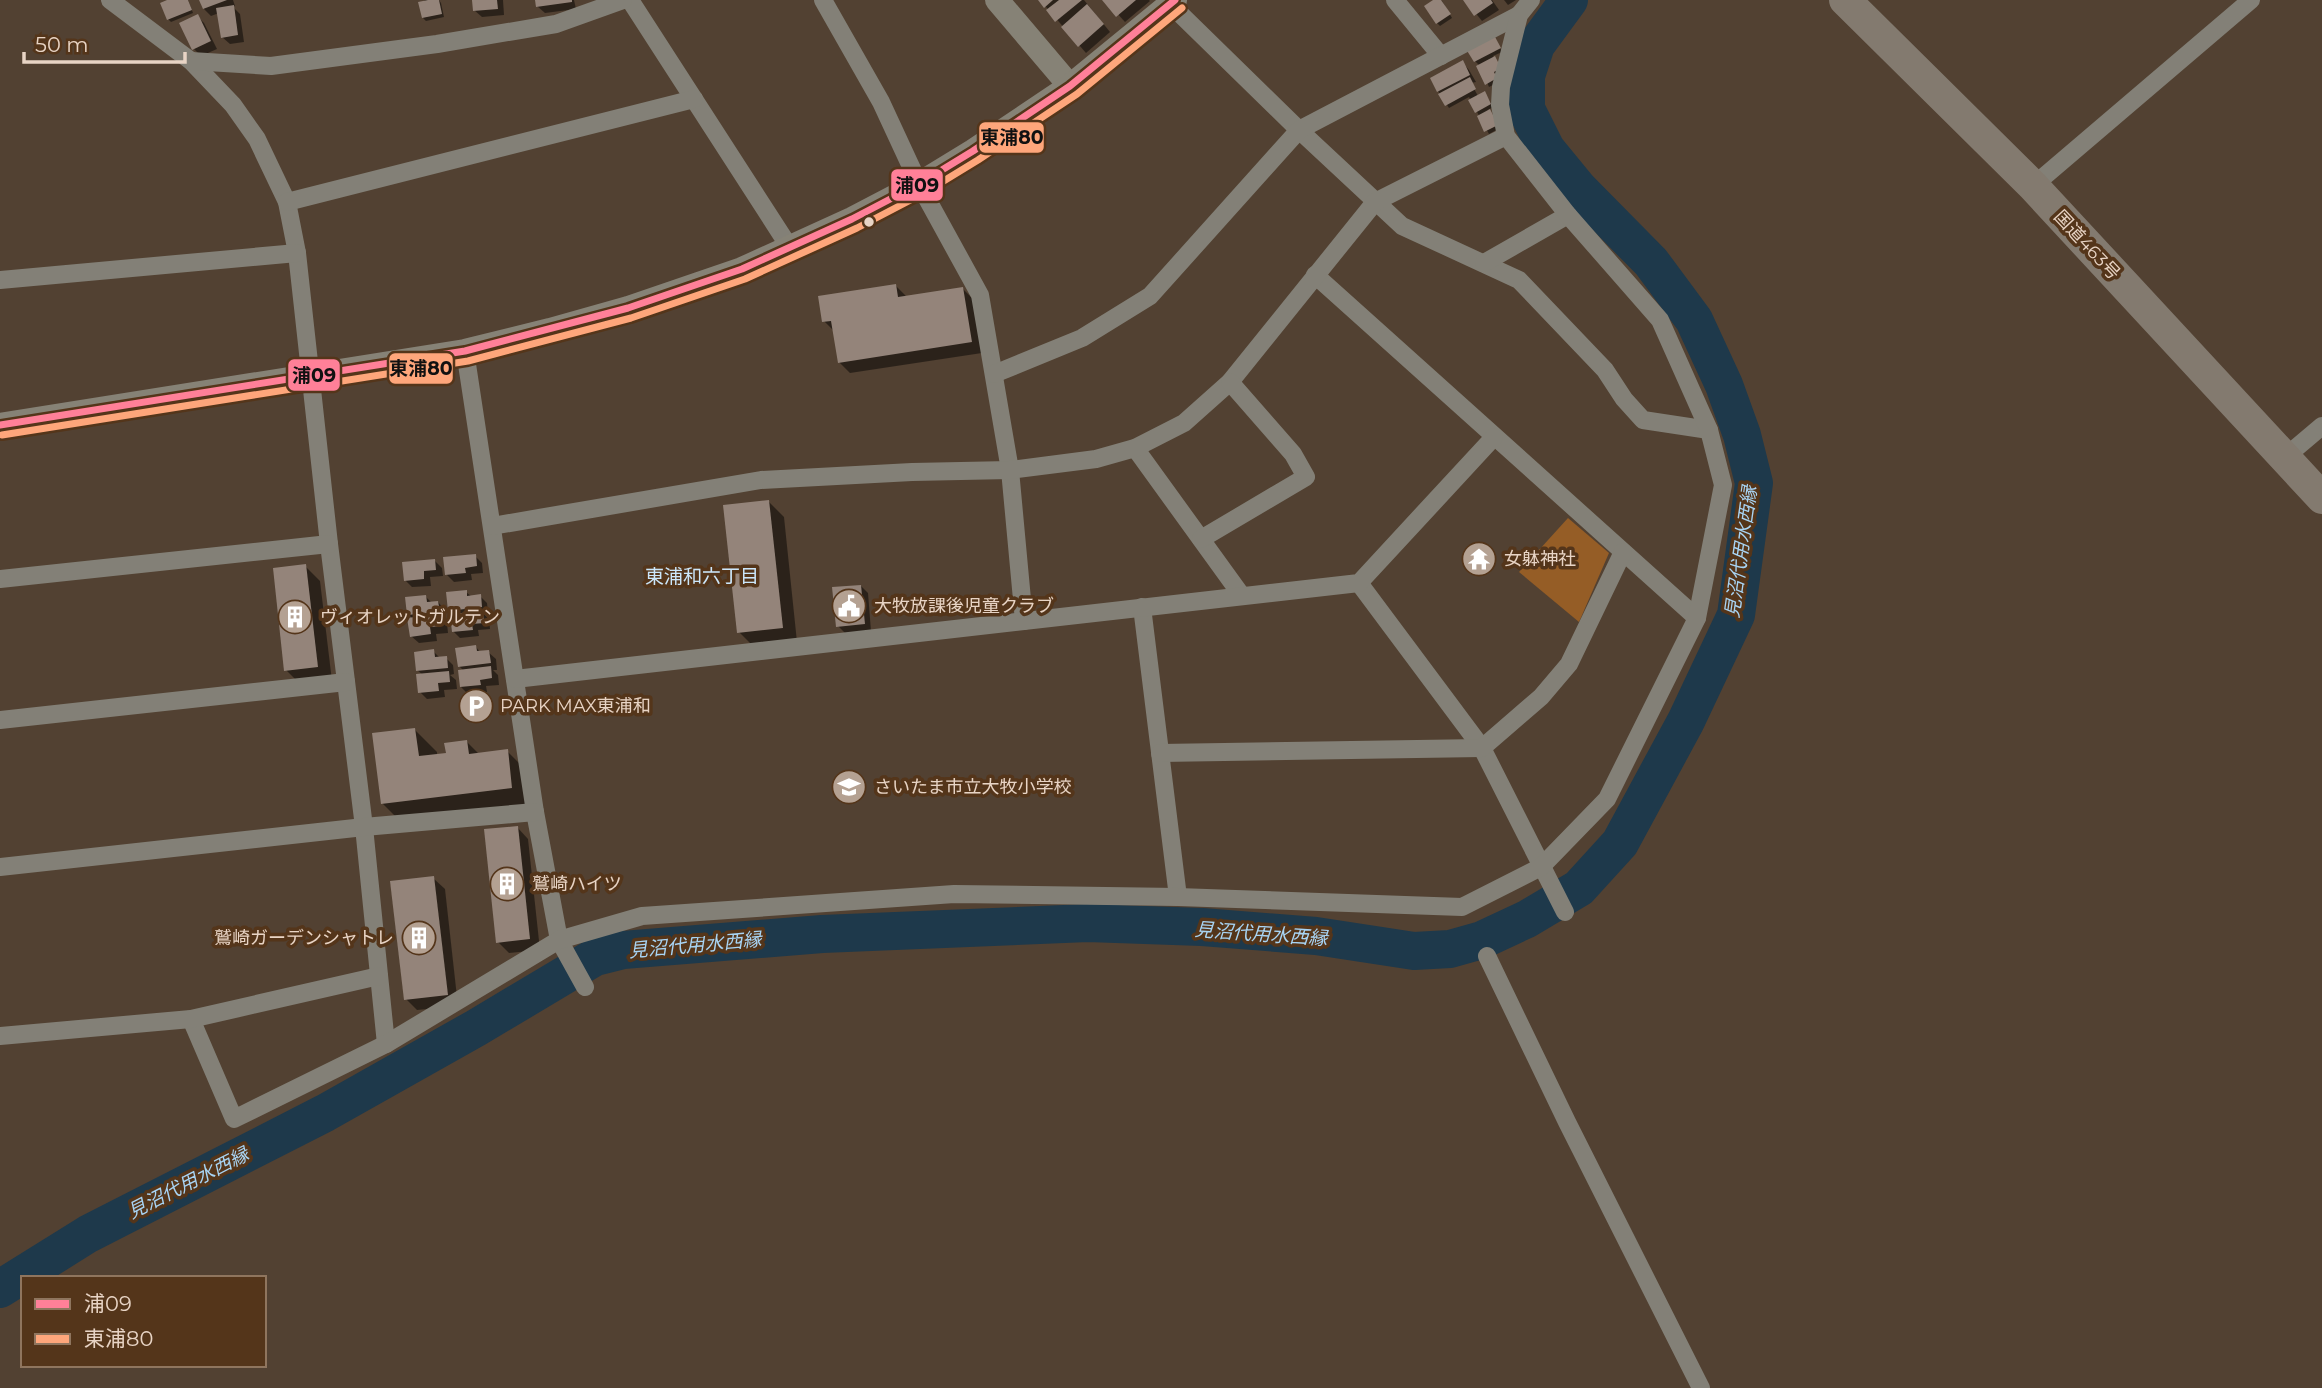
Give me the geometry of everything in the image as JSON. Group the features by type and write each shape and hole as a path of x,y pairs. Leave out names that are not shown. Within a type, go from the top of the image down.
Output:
{"highway":[{"name":"国道463号","path":"1845,0 2032,186 2322,498"}],"street":[{"path":"110,0 191,61 233,105 257,139 287,202 297,253 364,827 386,1044"},
{"path":"191,61 271,66 437,44 556,24 623,0"},
{"path":"630,0 790,248"},
{"path":"823,0 881,103 919,184 981,295 1010,470 1024,621"},
{"path":"998,0 1070,86"},
{"path":"1395,0 1441,56"},
{"path":"994,374 1082,338 1150,296 1299,130 1519,15 1531,0"},
{"path":"2032,186 2251,0"},
{"path":"0,425 465,351 628,308 742,270 919,184 1070,86 1170,2 1299,130 1402,226 1519,280 1605,370 1643,420 1709,430"},
{"path":"191,1019 233,1119 386,1044 559,940 642,916 954,894 1178,897 1462,907 1541,867 1607,799 1697,618 1723,485 1709,430 1660,320 1568,215 1506,136 1500,105 1501,87 1519,15"},
{"path":"287,202 694,99"},
{"path":"492,526 761,480 1010,470 1096,459 1135,448 1184,423 1230,382 1375,202 1506,136"},
{"path":"1484,263 1568,215"},
{"path":"0,280 297,253"},
{"path":"1315,275 1697,618"},
{"path":"465,351 536,812 559,940 585,987"},
{"path":"1201,539 1306,477 1293,454 1230,382"},
{"path":"2284,458 2322,426"},
{"path":"515,679 1359,583 1493,437"},
{"path":"1135,448 1242,596"},
{"path":"0,579 329,544"},
{"path":"1160,753 1482,748 1542,697 1569,663 1623,552"},
{"path":"1359,583 1482,748 1565,912"},
{"path":"1142,607 1178,897"},
{"path":"0,720 346,682"},
{"path":"0,867 364,827 536,812"},
{"path":"1487,956 1701,1388"},
{"path":"0,1036 191,1019 379,976"}],"shaded area":[{"path":"1568,518 1609,553 1579,622 1519,572"}],"building":[{"path":"167,0 188,0 192,10 167,20 160,3"},
{"path":"199,0 227,0 203,9"},
{"path":"439,0 442,14 422,18 418,2"},
{"path":"472,0 497,0 498,9 473,11"},
{"path":"535,0 572,0 572,2 536,7"},
{"path":"1038,0 1053,0 1044,8"},
{"path":"1059,0 1082,0 1055,22 1046,10"},
{"path":"1102,0 1136,0 1116,17"},
{"path":"1433,0 1441,0 1451,14 1436,24 1424,6"},
{"path":"1463,0 1491,0 1493,3 1474,16"},
{"path":"1087,4 1104,24 1078,47 1061,27"},
{"path":"234,5 238,35 221,38 216,8"},
{"path":"198,14 211,41 192,50 179,23"},
{"path":"1494,35 1501,48 1474,62 1466,49"},
{"path":"1495,56 1501,68 1494,72 1497,78 1485,85 1476,66"},
{"path":"1463,60 1470,75 1437,92 1430,78"},
{"path":"1470,77 1476,89 1445,106 1438,94"},
{"path":"1485,91 1491,104 1475,113 1468,100"},
{"path":"1490,109 1498,125 1484,132 1477,116"},
{"path":"896,284 898,297 963,287 972,342 838,363 831,321 822,322 818,296"},
{"path":"769,500 783,628 737,633 723,505"},
{"path":"476,554 477,566 465,568 466,573 445,575 443,557"},
{"path":"435,559 436,570 424,571 424,579 404,581 402,562"},
{"name":"ヴィオレットガルテン","path":"306,564 318,667 284,671 273,568"},
{"path":"861,585 865,624 836,627 832,587"},
{"path":"467,590 467,596 481,594 482,607 448,611 446,592"},
{"path":"426,595 427,602 438,601 440,612 407,615 405,597"},
{"path":"483,611 484,623 472,624 473,630 452,632 450,614"},
{"path":"440,614 442,626 430,627 431,634 410,637 407,618"},
{"path":"476,645 477,651 489,650 491,663 458,667 455,648"},
{"path":"434,649 435,657 447,656 448,668 416,671 414,652"},
{"path":"491,666 492,678 480,680 481,685 460,687 458,670"},
{"path":"449,671 450,682 438,683 439,691 418,693 416,674"},
{"path":"415,728 419,756 446,753 444,743 467,740 469,754 508,749 512,788 381,804 372,733"},
{"name":"鷲崎ハイツ","path":"518,826 530,939 496,943 484,829"},
{"name":"鷲崎ガーデンシャトレ","path":"434,876 448,995 404,1000 390,881"}],"waterway":[{"name":"見沼代用水西縁","path":"0,1289 88,1234 325,1113 595,957 623,950 822,934 1088,923 1202,927 1316,936 1414,951 1450,949 1482,940 1527,919 1579,888 1620,843 1686,721 1736,615 1754,483 1742,435 1724,385 1694,320 1651,262 1578,188 1546,149 1526,109 1526,76 1536,45 1569,0"}],"transit line":[{"name":"浦09","path":"0,425 465,351 628,308 742,269 852,219 919,184 973,151 1070,86 1175,0"},
{"name":"東浦80","path":"2,435 468,361 631,318 745,279 857,228 924,193 978,160 1077,94 1182,8"}],"place":[{"name":"女躰神社","path":"1479,559"},
{"name":"大牧放課後児童クラブ","path":"849,606"},
{"name":"ヴィオレットガルテン","path":"295,617"},
{"name":"PARK MAX東浦和","path":"476,706"},
{"name":"さいたま市立大牧小学校","path":"849,787"},
{"name":"鷲崎ハイツ","path":"507,884"},
{"name":"鷲崎ガーデンシャトレ","path":"419,938"}],"district":[{"name":"東浦和六丁目","path":"702,576"}]}
